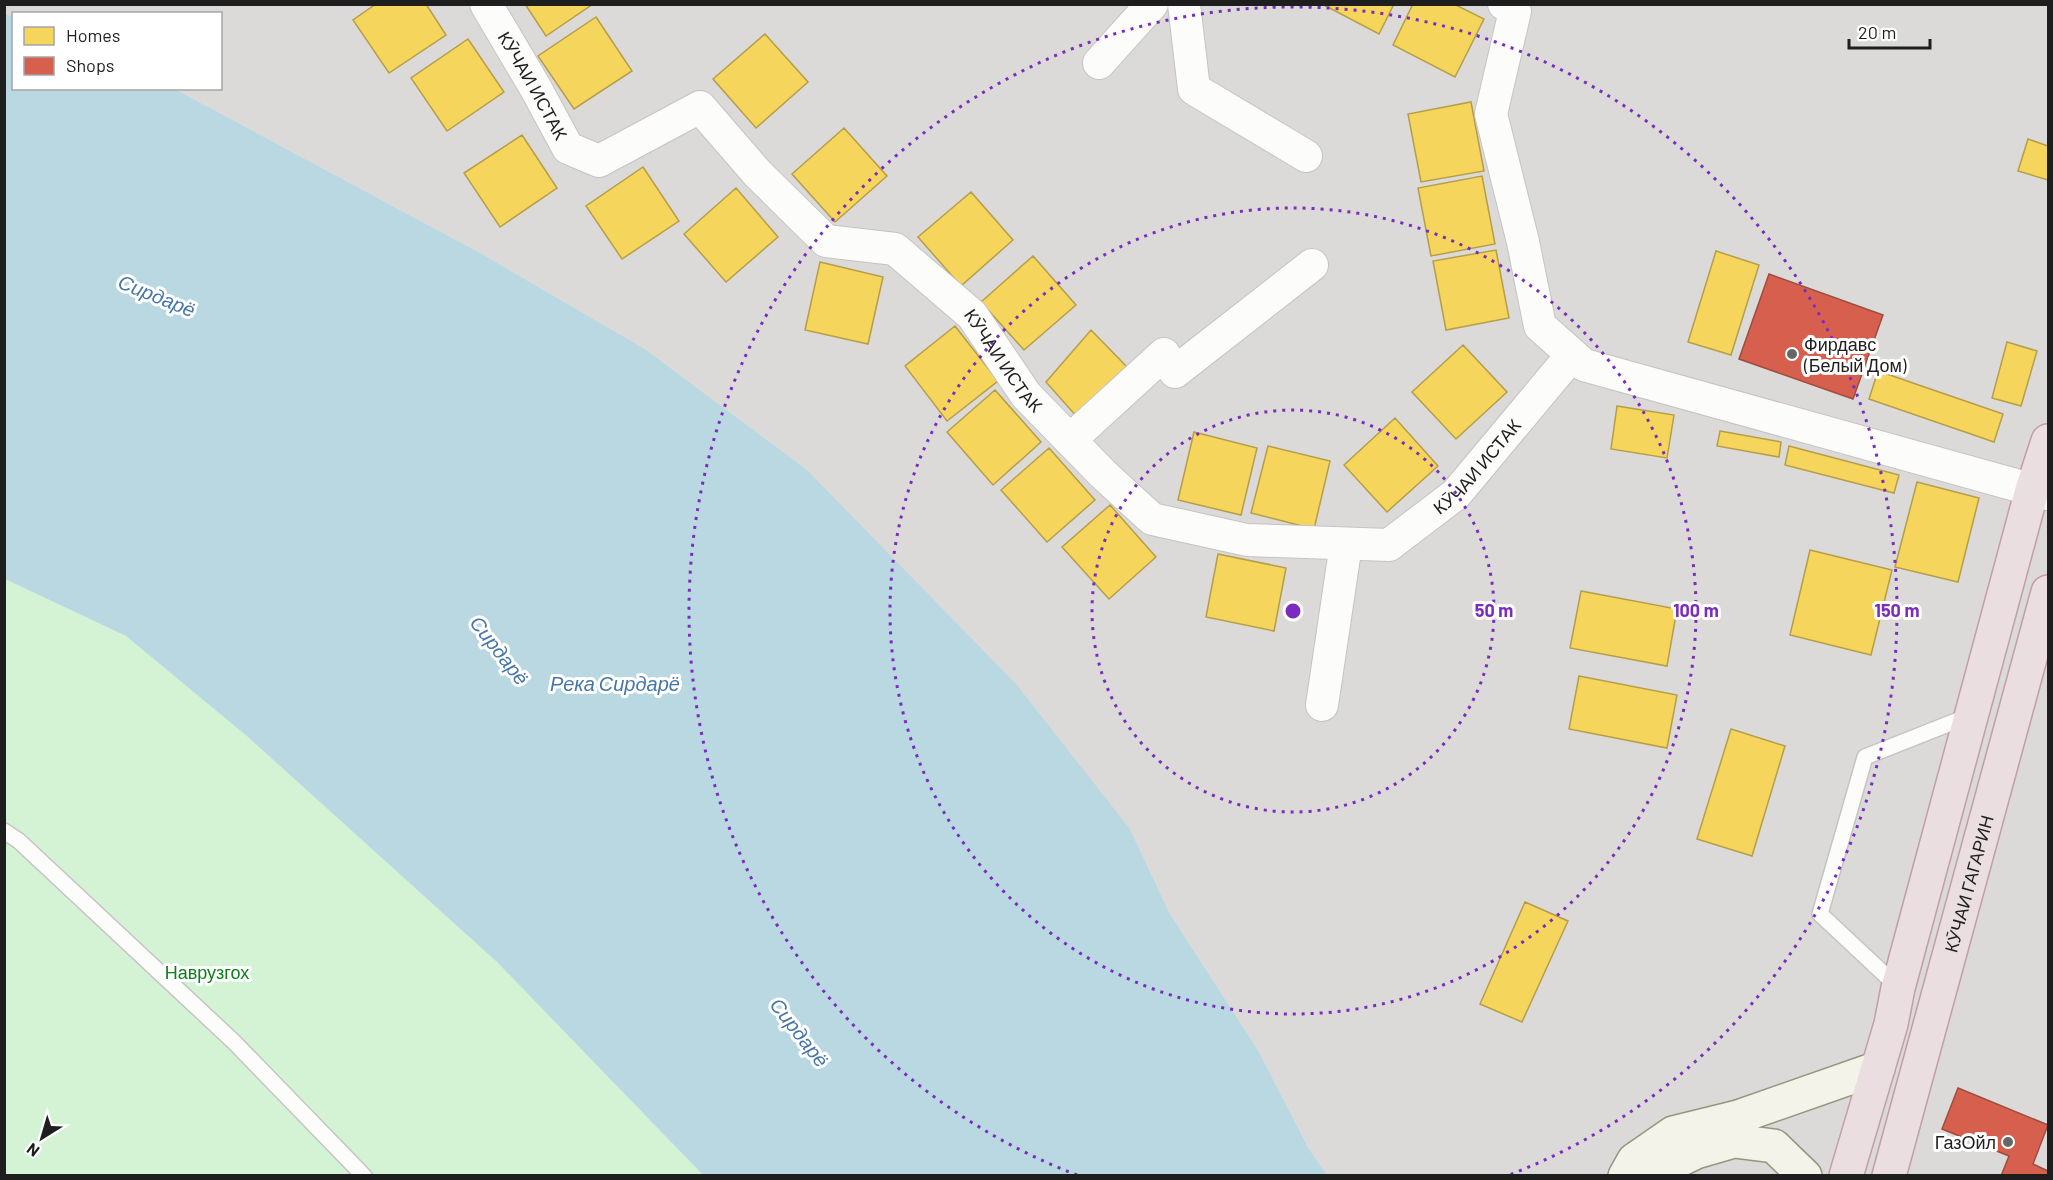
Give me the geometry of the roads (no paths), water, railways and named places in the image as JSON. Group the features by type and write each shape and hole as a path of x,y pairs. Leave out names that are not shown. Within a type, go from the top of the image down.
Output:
{"highway":[{"path":"1846,1176 1891,1024 1898,988 1971,715 2041,492 2049,441"},
{"name":"КӮЧАИ ГАГАРИН","path":"1895,1165 2049,591"}],"main road":[{"path":"1625,1176 1634,1160 1673,1133 1738,1117 1878,1068"},
{"path":"1652,1176 1661,1169 1696,1152 1734,1141 1774,1146 1804,1176"}],"street":[{"name":"КӮЧАИ ИСТАК","path":"486,4 568,148 599,161 700,107 758,174 826,241 895,249 972,315 1026,395 1152,519 1246,540 1389,545 1456,494 1572,355"},
{"path":"1099,63 1152,4"},
{"path":"1184,4 1194,89 1306,156"},
{"path":"1504,4 1515,11 1491,114 1523,242 1540,326 1584,365 2041,492"},
{"path":"1070,440 1164,354 1175,372 1312,265"},
{"path":"1322,705 1346,544"}],"lane":[{"path":"1898,988 1820,914 1865,758 1971,715"},
{"path":"4,831 20,841 234,1042 364,1176"}],"water":[{"name":"Река Сирдарё","path":"5,14 12,17 12,90 177,90 482,254 645,349 806,469 1016,684 1130,829 1170,914 1258,1050 1309,1149 1327,1175 703,1175 497,962 248,737 126,636 5,579"}],"place":[{"name":"Фирдавс (Белый Дом)","path":"1792,354"},
{"name":"ГазОйл","path":"2008,1142"}],"water label":[{"name":"Сирдарё","path":"157,295"},
{"name":"Сирдарё","path":"500,650"},
{"name":"Сирдарё","path":"800,1032"}],"park label":[{"name":"Наврузгох","path":"207,972"}]}
